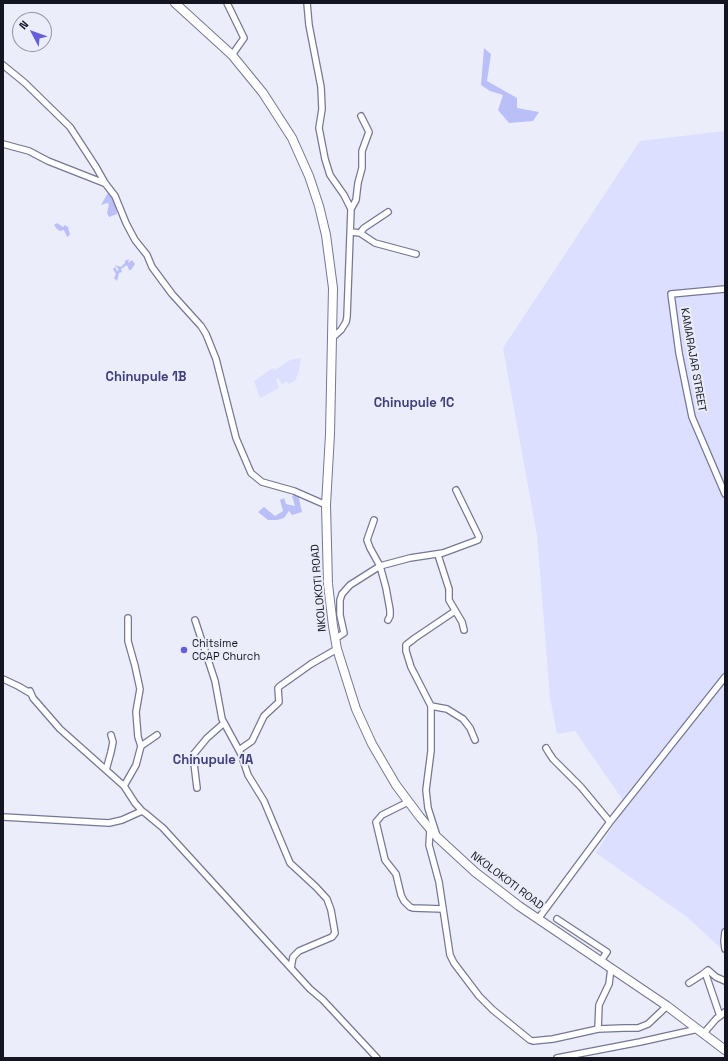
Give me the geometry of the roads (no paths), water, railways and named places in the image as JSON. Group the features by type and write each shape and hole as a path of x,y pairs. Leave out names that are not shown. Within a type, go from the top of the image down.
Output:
{"main road":[{"name":"NKOLOKOTI ROAD","path":"175,3 232,55 263,93 292,138 309,176 319,206 331,264 333,288 330,434 326,505 326,564 337,649 356,709 372,744 383,764 408,802 430,830 485,881 538,919 667,1006 725,1050"}],"street":[{"path":"227,3 244,38 232,55"},
{"path":"307,3 309,25 321,87 322,109 319,128 325,159 330,175 344,195 351,209 347,317 341,330 332,338"},
{"path":"3,65 25,83 70,127 105,183 115,196 126,223 135,240 147,255 152,267 172,294 201,326 210,341 236,438 251,473 262,482 294,491 326,505"},
{"path":"351,209 356,200 362,168 362,151 369,135 368,129 361,116"},
{"path":"3,144 29,151 48,161 105,183"},
{"path":"360,233 364,228 388,212"},
{"path":"351,232 360,233 375,242 416,254"},
{"name":"KAMARAJAR STREET","path":"725,289 671,294 679,353 692,417 725,494"},
{"path":"335,638 344,632 340,608 342,594 350,585 380,566 410,558 438,555 478,540 479,538 456,490"},
{"path":"374,520 367,540 380,566 390,610 388,620"},
{"path":"438,555 449,590 449,600 462,622 464,630"},
{"path":"437,837 428,808 426,790 431,751 431,706 411,668 406,654 406,646 424,630 455,611"},
{"path":"124,786 136,765 140,746 136,712 140,689 128,642 128,618"},
{"path":"195,620 210,661 215,681 219,710 224,723 239,750 248,775 264,801 290,863 327,899 331,910 335,932 332,937 298,951 293,957 291,968"},
{"path":"239,750 252,741 264,716 279,702 279,687 311,664 337,649"},
{"path":"538,919 610,822 725,677"},
{"path":"3,679 30,692 60,729 124,786 142,811 163,828 310,989 323,1000 377,1058"},
{"path":"431,706 446,709 463,719 470,728 474,740"},
{"path":"197,788 193,755 207,738 224,723"},
{"path":"106,770 113,742 111,735"},
{"path":"140,746 157,735"},
{"path":"546,748 553,759 581,787 610,822"},
{"path":"408,802 382,815 376,822 385,860 396,874 401,895 410,907 443,909"},
{"path":"3,817 109,823 122,820 142,811"},
{"path":"430,830 429,845 439,882 450,955 454,963 485,1002 530,1040 553,1039 598,1029 643,1027 667,1006"},
{"path":"557,919 607,952 601,961"},
{"path":"725,932 725,949"},
{"path":"598,1029 600,1005 609,984 611,968"},
{"path":"689,983 708,970 716,977 725,981"},
{"path":"703,974 706,975 709,981 720,1016"},
{"path":"557,1058 701,1031 725,1012"}],"place":[{"name":"Chitsime CCAP Church","path":"184,650"}],"district":[{"name":"Chinupule 1B","path":"146,377"},
{"name":"Chinupule 1C","path":"414,403"},
{"name":"Chinupule 1A","path":"213,760"}]}
